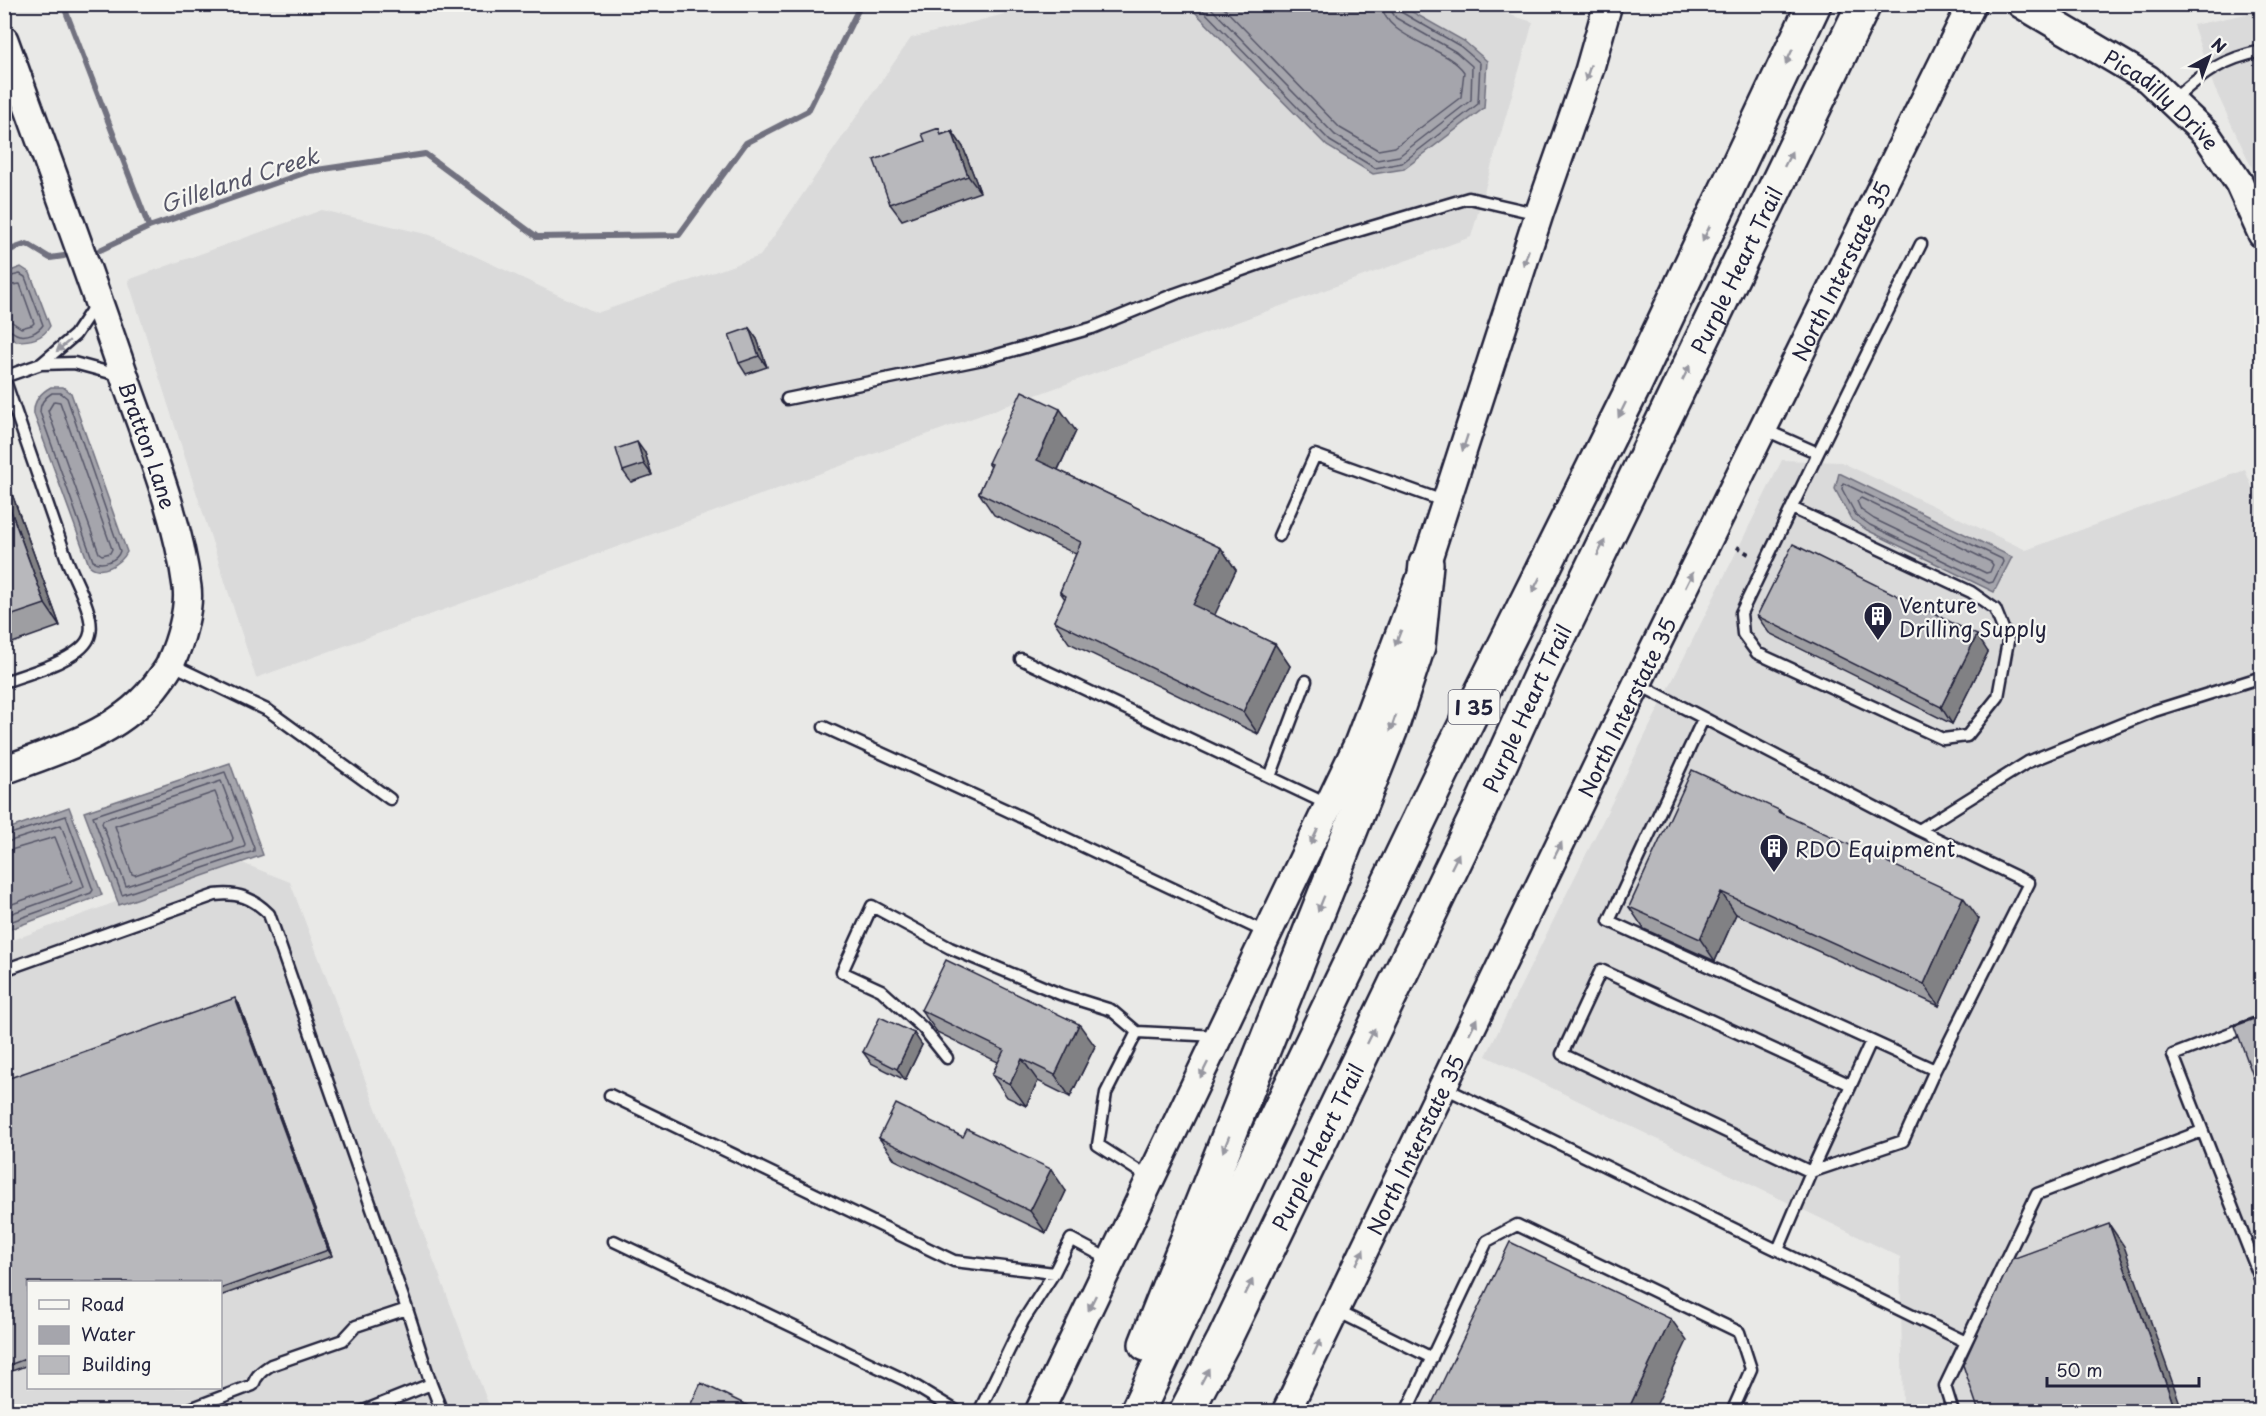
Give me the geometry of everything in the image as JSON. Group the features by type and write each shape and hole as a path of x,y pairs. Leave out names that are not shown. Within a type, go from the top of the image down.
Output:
{"highway":[{"name":"Purple Heart Trail","path":"1137,1412 1446,764 1634,386 1814,4"},
{"name":"Purple Heart Trail","path":"1186,1412 1224,1340 1479,811 1540,676 1863,4"},
{"path":"1128,1412 1145,1347 1390,730 1418,646 1426,564"}],"main road":[{"name":"North Interstate 35","path":"1286,1412 1638,684 1972,4"},
{"name":"Picadilly Drive","path":"2021,4 2148,79 2206,134 2238,183 2262,234"},
{"path":"1039,1412 1358,744 1426,564 1539,214 1589,71 1606,11"},
{"name":"Bratton Lane","path":"4,40 13,92 99,300 167,500 178,538 187,590 182,630 171,664 147,697 118,722 74,745 4,770"}],"lane":[{"path":"2171,101 2208,71 2236,56 2262,51"},
{"path":"787,399 983,358 1092,328 1175,294 1324,241 1469,198 1539,214"},
{"path":"1792,508 1971,592 1995,609 2008,641 1998,697 1967,736 1943,740 1757,653 1743,634 1741,613 1818,453 1921,244"},
{"path":"41,364 75,335 99,300"},
{"path":"4,682 66,659 81,649 90,635 89,616 4,377 41,364 74,363 125,377"},
{"path":"1763,428 1818,453"},
{"path":"1279,536 1315,455 1446,502"},
{"path":"1021,659 1329,805"},
{"path":"171,664 269,711 390,799"},
{"path":"1919,830 2028,762 2154,711 2262,677"},
{"path":"1270,777 1306,681"},
{"path":"1638,684 1919,830 2029,883 1902,1141 1811,1172 1562,1054 1601,970 1851,1085"},
{"path":"1703,719 1609,921 1935,1070"},
{"path":"824,727 1268,934"},
{"path":"4,970 215,895 230,893 245,897 258,903 269,914 442,1412"},
{"path":"947,1058 923,1028 881,990 842,972 872,906 961,953 1060,994 1111,1010 1137,1032 1220,1036"},
{"path":"2262,1021 2173,1055 2262,1283"},
{"path":"1137,1032 1106,1093 1098,1146 1151,1179"},
{"path":"1778,1250 1871,1041"},
{"path":"1443,1087 1966,1342"},
{"path":"610,1095 954,1261 1054,1273"},
{"path":"1953,1412 1945,1386 2037,1194 2202,1131"},
{"path":"1406,1412 1487,1241 1517,1225 1740,1332 1751,1369 1732,1412"},
{"path":"979,1412 1023,1321 1054,1273 1071,1239 1112,1261"},
{"path":"614,1241 907,1381 958,1412"},
{"path":"182,1412 253,1385 255,1378 262,1370 344,1340 356,1326 407,1309"},
{"path":"1334,1310 1432,1358"},
{"path":"361,1412 431,1384"}],"path":[{"path":"1737,547 1753,556"}],"shaded area":[{"path":"1043,4 1475,4 1533,22 1471,237 256,678 128,280 322,210 430,235 597,313 760,256 911,38"},
{"path":"2261,11 2261,187 2214,87 2193,25"},
{"path":"1782,460 1841,462 2026,550 2245,470 2253,489 2261,486 2261,1411 1903,1411 1900,1257 1486,1056"},
{"path":"232,859 290,882 491,1411 5,1412 5,943"}],"water":[{"path":"1188,5 1400,5 1464,41 1487,61 1484,108 1404,169 1373,174 1327,146"},
{"path":"21,267 30,273 50,326 44,334 36,338 16,341 5,332 5,273"},
{"path":"51,387 63,387 71,393 127,552 120,561 105,569 89,565 34,414 38,398"},
{"path":"1839,473 2012,557 1994,592 1867,530 1851,519 1835,489"},
{"path":"230,763 263,855 119,905 84,812"},
{"path":"69,807 102,895 5,931 5,830"}],"building":[{"path":"939,128 941,135 952,131 968,176 890,204 874,160 925,141 922,134"},
{"path":"749,328 759,356 739,363 729,335"},
{"path":"1022,391 1060,409 1037,460 1221,548 1193,605 1275,644 1243,712 1054,621 1066,596 1060,592 1081,542 979,493 992,464 988,463"},
{"path":"637,442 644,464 623,471 616,449"},
{"path":"4,492 45,604 4,618"},
{"name":"Venture Drilling Supply","path":"1793,544 1977,635 1941,707 1757,616"},
{"name":"RDO Equipment","path":"1692,770 1963,897 1924,984 1721,892 1700,939 1629,907"},
{"path":"946,960 1079,1024 1055,1075 1022,1059 1010,1084 992,1075 1004,1050 921,1010"},
{"path":"235,998 328,1250 222,1288 222,1281 27,1281 27,1358 4,1367 4,1080"},
{"path":"2262,1016 2262,1101 2235,1026"},
{"path":"880,1017 914,1033 897,1069 863,1052"},
{"path":"896,1104 963,1137 967,1129 1051,1169 1030,1211 879,1138"},
{"path":"2109,1224 2176,1412 1979,1412 1963,1365 2012,1259"},
{"path":"1510,1242 1671,1319 1627,1412 1428,1412"},
{"path":"701,1383 761,1412 687,1412"}],"waterway":[{"name":"Gilleland Creek","path":"63,4 149,227 310,171 425,154 537,237 679,235 746,143 808,111 861,4"},
{"path":"100,250 149,227"},
{"path":"4,252 27,244 50,258 64,256"}],"place":[{"name":"Venture Drilling Supply","path":"1878,642"},
{"name":"RDO Equipment","path":"1774,874"}]}
